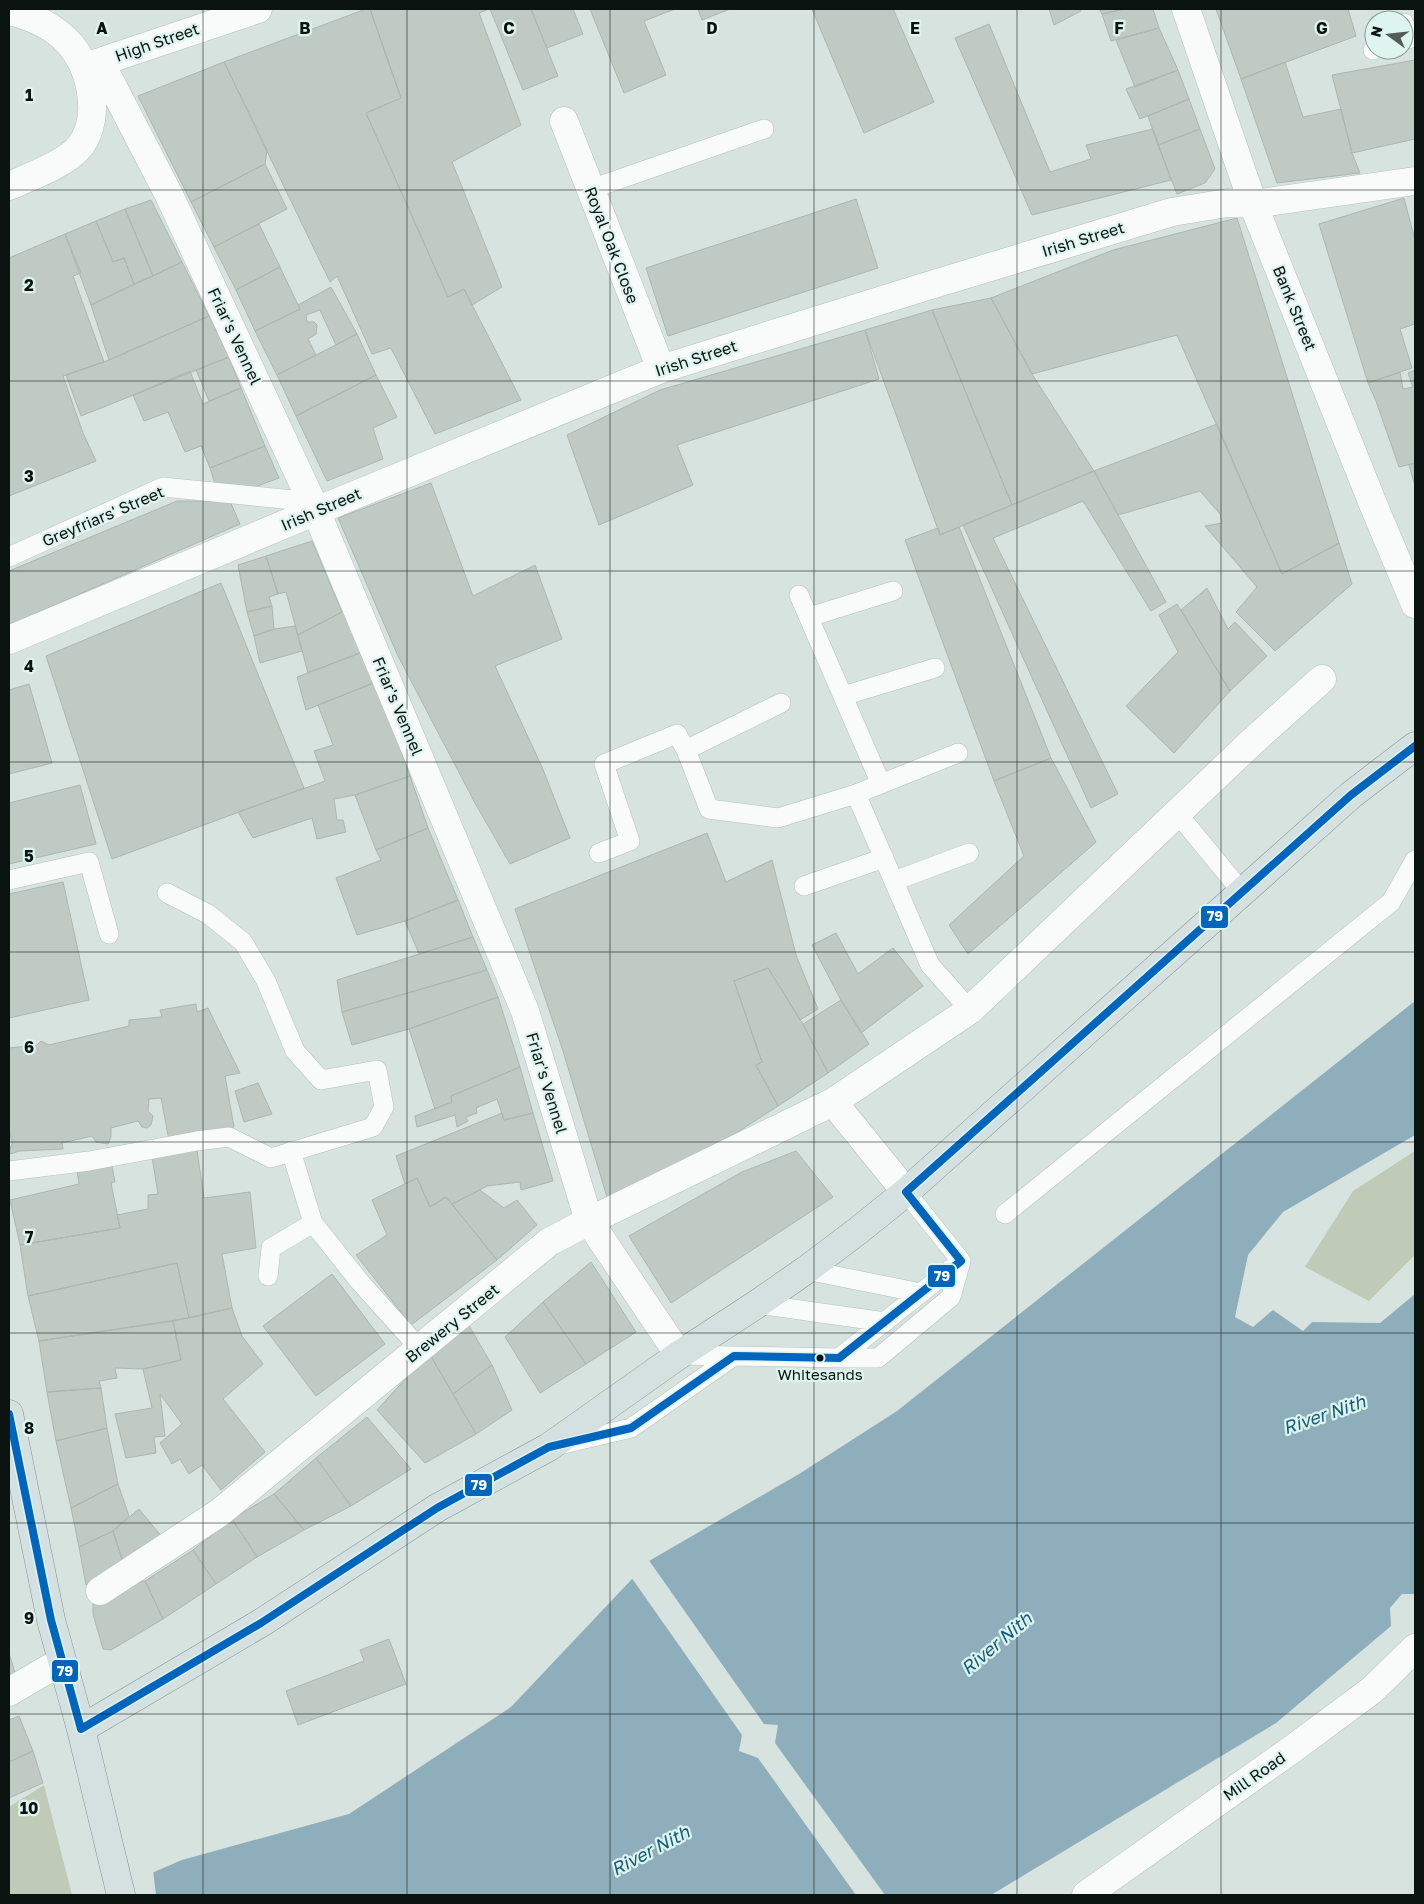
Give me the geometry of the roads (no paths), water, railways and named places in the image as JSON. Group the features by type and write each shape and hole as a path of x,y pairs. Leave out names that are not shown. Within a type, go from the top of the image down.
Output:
{"main road":[{"path":"81,1729 261,1623 437,1508 549,1447 679,1355 806,1270 906,1192 1351,795 1415,746"},
{"path":"9,1414 51,1620 81,1729 121,1895"}],"street":[{"name":"High Street","path":"92,64 258,9"},
{"name":"Bank Street","path":"1186,9 1253,204 1415,604"},
{"path":"9,12 40,21 67,40 92,64 93,98 90,128 81,146 59,163 9,186"},
{"name":"Friar's Vennel","path":"92,64 170,197 316,510 525,1011 589,1221 679,1355"},
{"name":"Royal Oak Close","path":"564,121 661,369"},
{"name":"Irish Street","path":"9,640 316,510 661,369 1172,212 1227,203 1253,204 1415,181"},
{"name":"Brewery Street","path":"100,1591 219,1513 549,1242 832,1102 970,1010 1254,740 1322,679"},
{"path":"832,1102 906,1192"},
{"name":"Mill Road","path":"1086,1895 1291,1750 1372,1690 1415,1648"},
{"path":"9,1692 62,1661"}],"lane":[{"path":"590,189 764,129"},
{"name":"Greyfriars' Street","path":"9,557 163,487 293,500 316,510"},
{"path":"809,617 893,591"},
{"path":"799,595 881,784"},
{"path":"843,696 935,668"},
{"path":"686,750 780,703"},
{"path":"599,853 630,842 604,764 677,734 686,750 709,809 778,818 856,794 958,754"},
{"path":"856,794 930,965 970,1010"},
{"path":"1177,813 1242,892"},
{"path":"894,880 968,853"},
{"path":"804,886 884,858"},
{"path":"1005,1214 1391,902 1415,860"},
{"path":"9,880 90,862 110,934"},
{"path":"9,1171 89,1161 197,1141 229,1138 270,1158 373,1126 384,1107 378,1070 321,1080 295,1051 266,981 243,942 208,914 167,893"},
{"path":"291,1151 313,1223 360,1282 420,1349"},
{"path":"906,1192 961,1261"},
{"path":"268,1276 271,1248 313,1223"},
{"path":"839,1358 961,1261"},
{"path":"679,1355 878,1358 951,1298 961,1261"},
{"path":"806,1270 921,1293"},
{"path":"756,1304 885,1322"},
{"path":"549,1447 631,1428 734,1356"}],"water":[{"name":"River Nith","path":"1415,1001 1415,1135 1283,1212 1248,1255 1235,1317 1253,1327 1273,1310 1303,1331 1312,1322 1380,1323 1415,1294 1415,1594 1402,1594 1390,1608 1391,1626 1276,1723 991,1895 101,1895 182,1860 349,1814 511,1707 649,1561 799,1474 897,1411"}],"place":[{"name":"Whitesands","path":"820,1358"}]}
